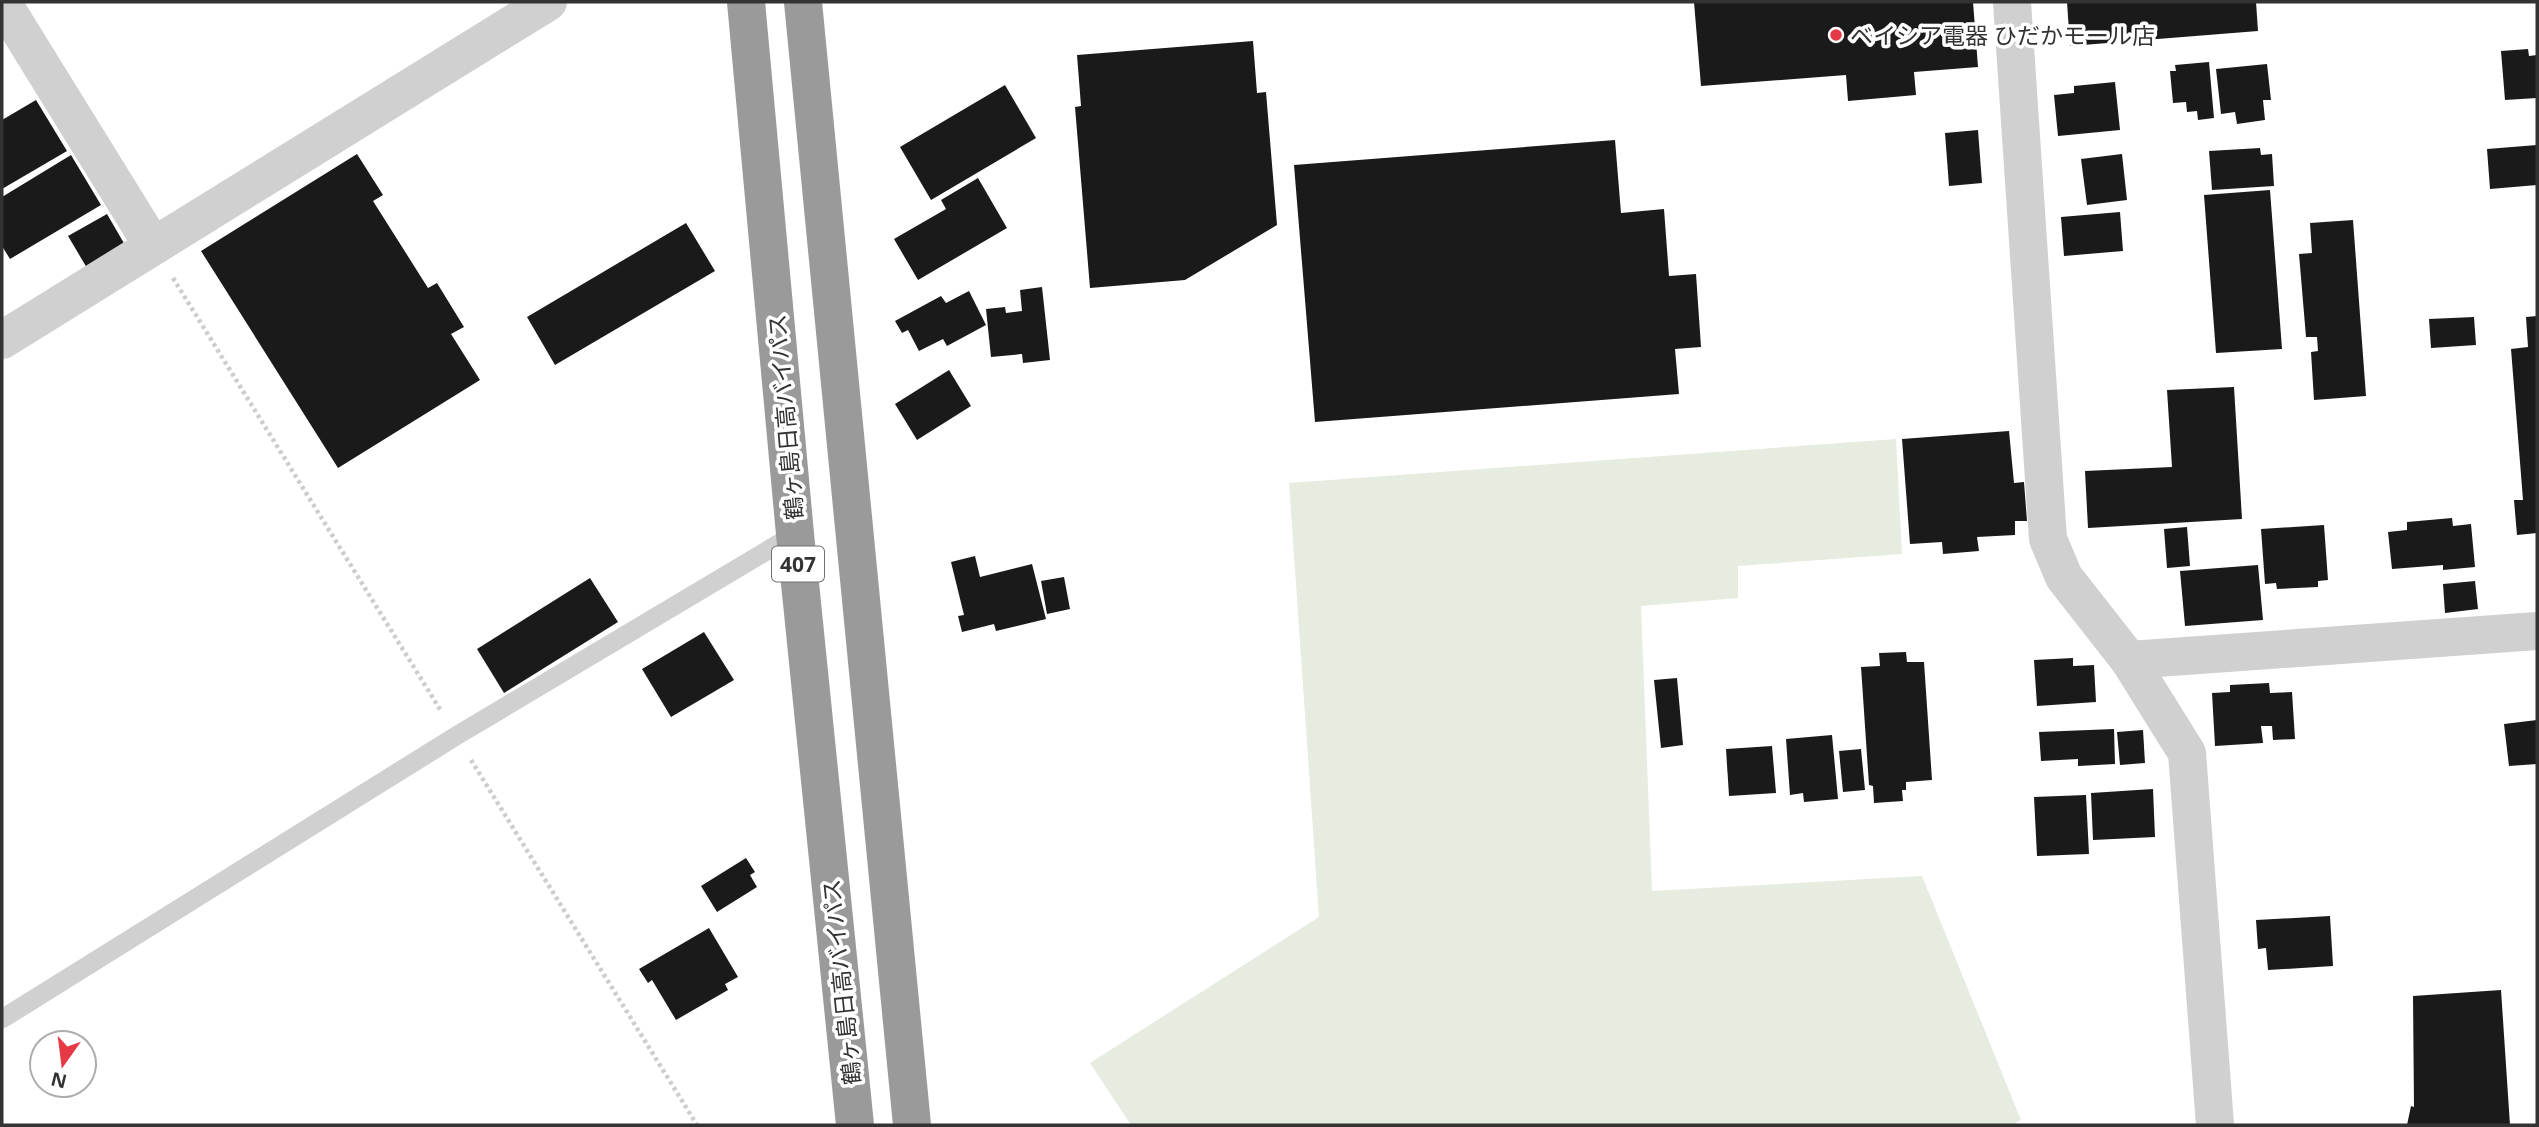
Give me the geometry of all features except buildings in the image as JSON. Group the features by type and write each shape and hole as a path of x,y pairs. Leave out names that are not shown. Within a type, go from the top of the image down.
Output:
{"highway":[{"name":"鶴ヶ島日高バイパス","path":"746,2 795,534 855,1125"},
{"name":"407","path":"803,2 912,1125"}],"street":[{"path":"2,2 153,246"},
{"path":"2,340 548,2"},
{"path":"2012,2 2048,539 2064,577 2129,660 2187,753 2216,1125"},
{"path":"2129,660 2537,631"}],"lane":[{"path":"2,1019 456,736 795,534"}],"path":[{"path":"153,246 697,1125"}],"shaded area":[{"path":"1896,439 1902,554 1738,566 1738,598 1641,606 1652,891 1922,876 2021,1120 2012,1125 1131,1125 1090,1063 1319,917 1289,483"}],"place":[{"name":"ベイシア電器 ひだかモール店","path":"1836,35"}]}
